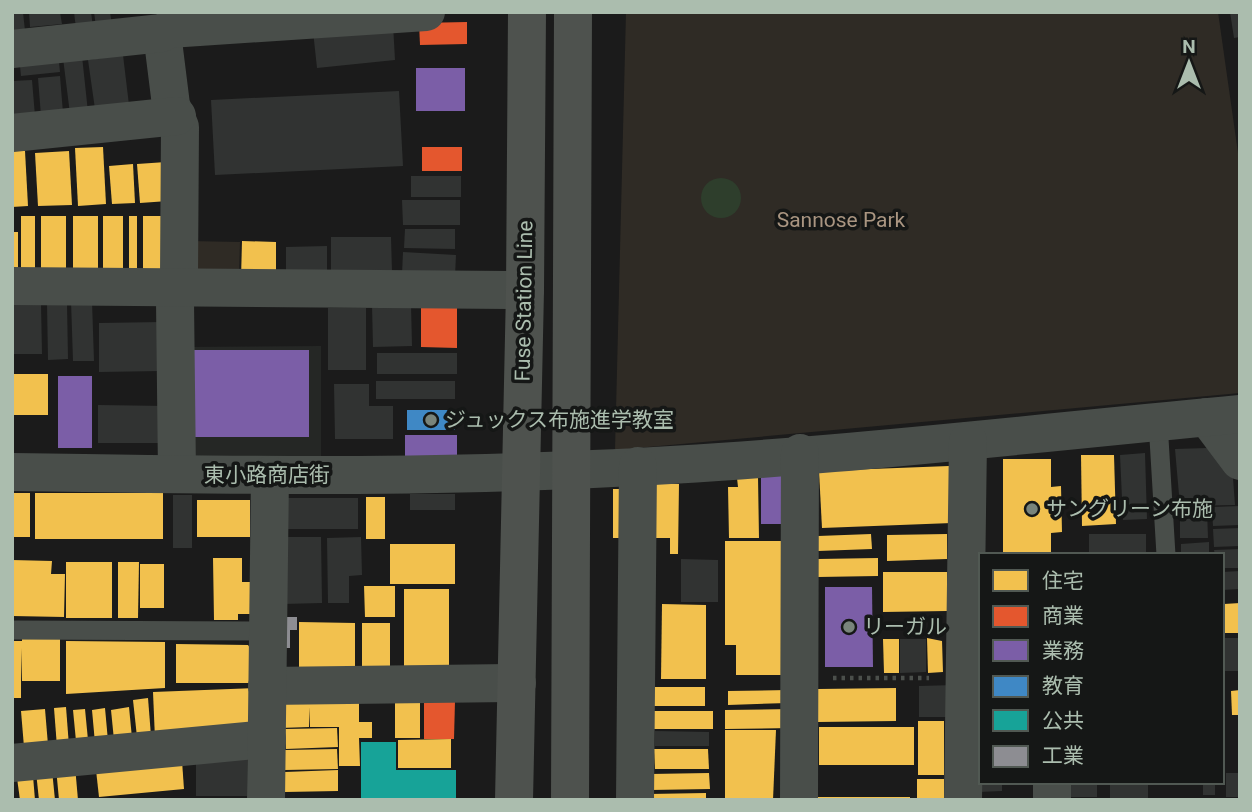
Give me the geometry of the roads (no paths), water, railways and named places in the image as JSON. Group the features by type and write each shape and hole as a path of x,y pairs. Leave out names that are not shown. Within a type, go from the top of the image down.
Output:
{"main road":[{"name":"Fuse Station Line","path":"514,800 522,472 527,12"},
{"path":"570,800 583,469 573,12"}],"street":[{"path":"12,49 166,25 426,12"},
{"path":"166,25 171,105 177,116 177,474"},
{"path":"12,133 177,116"},
{"path":"12,286 525,290"},
{"path":"1223,415 1240,461"},
{"name":"東小路商店街","path":"12,472 270,475 522,472 968,441 1223,415"},
{"path":"963,800 968,441"},
{"path":"799,800 800,453"},
{"path":"635,800 638,466"},
{"path":"266,800 270,475"},
{"path":"267,686 517,683"},
{"path":"12,763 267,740"}],"lane":[{"path":"1158,422 1166,553"},
{"path":"12,630 268,631"}],"place":[{"name":"ジュックス布施進学教室","path":"431,420"},
{"name":"サングリーン布施","path":"1032,509"},
{"name":"リーガル","path":"849,627"}],"park label":[{"name":"Sannose Park","path":"841,220"}]}
